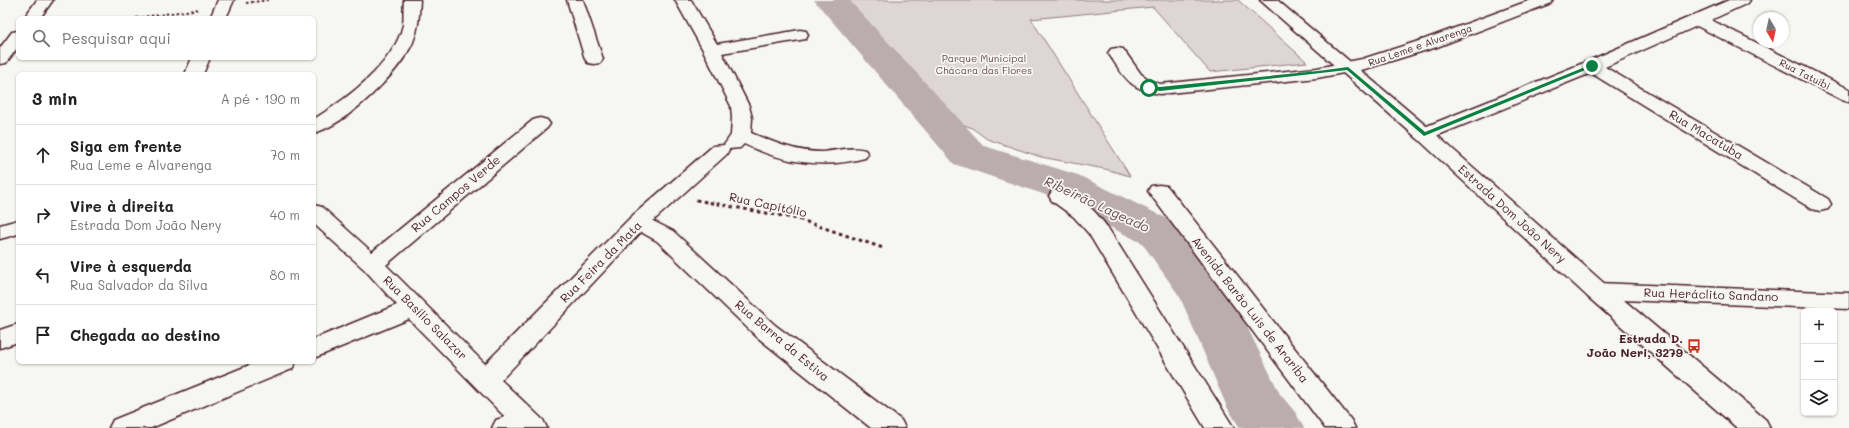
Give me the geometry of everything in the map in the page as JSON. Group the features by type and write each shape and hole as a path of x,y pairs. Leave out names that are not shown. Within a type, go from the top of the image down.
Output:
{"street":[{"path":"33,16 45,0"},
{"path":"219,16 226,0"},
{"path":"316,126 327,120 352,101 390,64 405,42 411,26 412,0"},
{"path":"575,0 594,59"},
{"path":"683,0 712,50 740,106 742,118 732,143 808,158 835,158 858,154"},
{"name":"Estrada Dom João Nery","path":"1268,0 1424,134 1597,291 1756,428"},
{"name":"Rua Leme e Alvarenga","path":"1117,53 1142,85 1160,89 1318,73 1348,68 1431,44 1545,0"},
{"path":"1424,134 1592,66 1742,0"},
{"name":"Rua Tatuibi","path":"1697,20 1849,96"},
{"path":"712,50 800,35"},
{"path":"0,59 16,39"},
{"path":"195,72 200,60"},
{"name":"Rua Macatuba","path":"1592,66 1820,204"},
{"name":"Rua Campos Verde","path":"372,264 540,124"},
{"name":"Rua Feira da Mata","path":"486,379 639,222 732,143"},
{"name":"Avenida Barão Luís de Arariba","path":"1159,191 1341,428"},
{"path":"1060,196 1091,220 1100,233 1220,428"},
{"name":"Rua Barra da Estiva","path":"639,222 664,236 766,331 891,428"},
{"name":"Rua Basílio Salazar","path":"320,223 372,264 413,308 486,379 521,425"},
{"path":"0,232 16,228"},
{"name":"Rua Heráclito Sandano","path":"1597,291 1849,300"},
{"path":"316,348 413,308"},
{"path":"0,339 16,334"},
{"path":"123,428 278,364"}],"path":[{"name":"Rua Capitólio","path":"670,195 798,219 883,248"}],"green space":[{"name":"Parque Municipal Chácara das Flores","path":"835,0 1238,0 1307,62 1210,72 1153,7 1031,19 1130,176 1105,169 1041,157 987,139 972,128 952,120 939,110 923,94 912,76 890,53 889,47 877,37 860,18 836,6"}],"waterway":[{"name":"Ribeirão Lageado","path":"831,0 969,155 1062,185 1159,233 1205,294 1257,407 1274,428"}],"place":[{"name":"Estrada D. João Neri, 3279","path":"1694,346"}],"route":[{"path":"1149,88 1160,89 1318,73 1348,68 1424,134 1592,66"}]}
